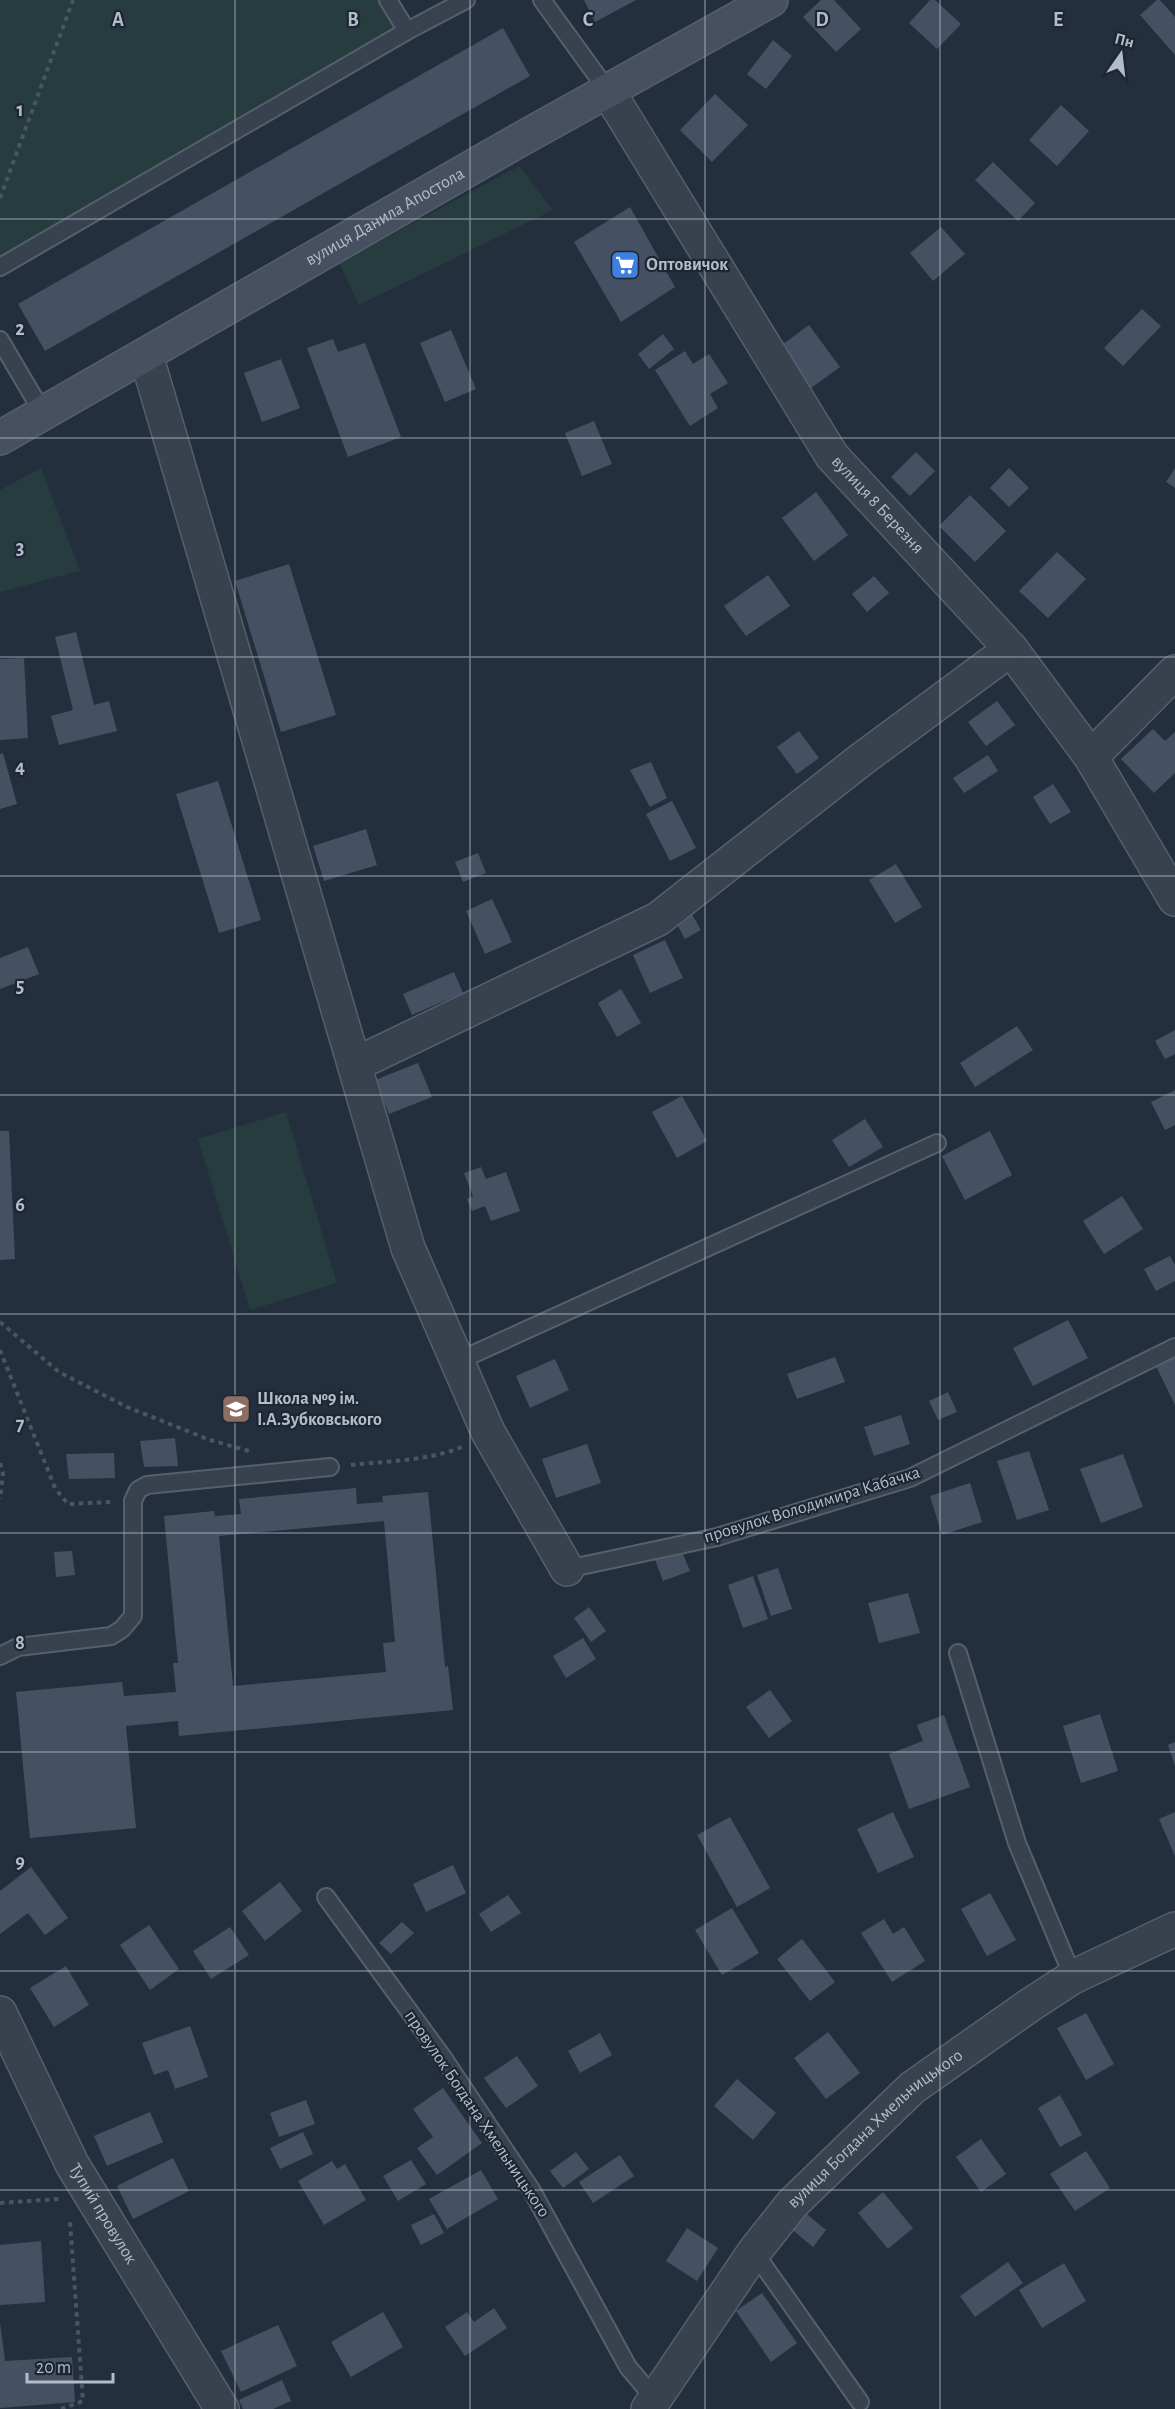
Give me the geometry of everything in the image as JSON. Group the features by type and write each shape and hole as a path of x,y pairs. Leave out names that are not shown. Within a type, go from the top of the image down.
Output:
{"street":[{"name":"вулиця Данила Апостола","path":"0,438 608,90 771,0"},
{"name":"вулиця 8 Березня","path":"608,90 832,456 1011,649 1091,757 1175,899"},
{"path":"146,355 356,1064 408,1248 488,1432 567,1569"},
{"path":"356,1064 658,919 862,759 1011,649"},
{"path":"1091,757 1175,672"},
{"name":"вулиця Богдана Хмельницького","path":"652,2404 754,2252 792,2204 912,2088 1073,1977 1175,1929"},
{"name":"Тупий провулок","path":"0,2013 72,2164 222,2409"}],"lane":[{"path":"388,0 407,31"},
{"path":"0,267 407,31 466,0"},
{"path":"542,0 608,90"},
{"path":"0,340 43,413"},
{"path":"456,1362 937,1143"},
{"name":"провулок Володимира Кабачка","path":"567,1569 717,1537 910,1478 1175,1347"},
{"path":"0,1656 18,1647 111,1636 122,1629 134,1616 133,1501 138,1490 147,1485 330,1467"},
{"path":"958,1653 1017,1843 1073,1977"},
{"name":"провулок Богдана Хмельницького","path":"326,1897 444,2059 532,2191 628,2367 652,2404"},
{"path":"754,2252 860,2402"}],"path":[{"path":"0,198 73,0"},
{"path":"0,1322 59,1372 127,1407 210,1440 253,1452"},
{"path":"0,1350 55,1488 68,1504 133,1501"},
{"path":"330,1467 449,1452 488,1432"},
{"path":"0,1463 3,1473 0,1499"},
{"path":"0,2203 67,2199"},
{"path":"61,2409 83,2401 69,2218"}],"green space":[{"path":"0,0 388,0 407,31 0,267"},
{"path":"519,166 553,210 359,305 339,263"},
{"path":"41,468 80,571 0,592 0,490"},
{"path":"286,1112 337,1283 250,1310 198,1139"}],"building":[{"path":"584,0 636,0 595,22"},
{"path":"821,0 834,0 861,29 836,52 803,17"},
{"path":"930,0 935,0 961,24 937,49 909,23"},
{"path":"1160,0 1175,17 1175,55 1140,15"},
{"path":"503,28 530,76 45,351 18,304"},
{"path":"773,40 792,56 766,89 747,74"},
{"path":"715,94 748,125 712,162 680,130"},
{"path":"1061,105 1089,131 1057,166 1029,140"},
{"path":"993,162 1035,203 1018,221 975,180"},
{"name":"Оптовичок","path":"630,207 675,287 621,322 574,242"},
{"path":"941,227 965,254 933,281 910,253"},
{"path":"1142,309 1161,326 1123,366 1104,348"},
{"path":"809,325 840,367 811,388 779,347"},
{"path":"451,330 476,389 445,402 420,343"},
{"path":"663,334 674,349 649,369 638,354"},
{"path":"333,339 338,352 365,343 401,437 348,457 307,348"},
{"path":"685,351 693,364 709,354 728,383 710,394 718,408 690,426 655,370"},
{"path":"281,359 300,408 262,422 244,373"},
{"path":"594,421 612,464 582,476 565,433"},
{"path":"916,452 935,471 910,496 891,477"},
{"path":"1009,468 1029,488 1009,507 990,488"},
{"path":"1175,468 1175,488 1166,482"},
{"path":"816,492 848,535 814,561 782,518"},
{"path":"970,495 1006,531 975,562 939,526"},
{"path":"1057,552 1086,579 1048,618 1019,591"},
{"path":"289,564 336,715 281,732 235,581"},
{"path":"768,575 790,606 746,636 724,606"},
{"path":"874,576 889,593 867,612 852,594"},
{"path":"76,632 94,705 109,701 117,731 59,745 51,716 73,710 55,637"},
{"path":"24,658 28,738 0,740 0,659"},
{"path":"997,701 1015,725 986,746 968,722"},
{"path":"1153,729 1165,741 1175,732 1175,773 1154,793 1121,759"},
{"path":"799,731 819,758 797,774 777,747"},
{"path":"3,753 17,804 0,809 0,754"},
{"path":"988,755 998,771 964,793 953,778"},
{"path":"651,762 667,798 650,807 630,770"},
{"path":"218,781 261,920 219,933 176,794"},
{"path":"1053,784 1071,812 1050,824 1033,797"},
{"path":"672,801 696,848 670,861 646,814"},
{"path":"366,829 377,865 324,881 313,846"},
{"path":"478,853 486,873 463,882 455,862"},
{"path":"896,864 922,907 895,923 869,880"},
{"path":"492,899 512,942 485,954 466,911"},
{"path":"690,911 701,930 685,939 674,919"},
{"path":"665,940 683,978 650,993 633,955"},
{"path":"28,947 39,974 0,989 0,958"},
{"path":"454,972 463,993 412,1015 403,994"},
{"path":"621,989 641,1023 617,1037 598,1003"},
{"path":"1017,1026 1033,1050 975,1087 960,1063"},
{"path":"1175,1030 1175,1054 1165,1059 1155,1041"},
{"path":"418,1063 432,1097 389,1114 375,1080"},
{"path":"1175,1090 1175,1125 1165,1130 1151,1102"},
{"path":"682,1096 707,1141 677,1158 652,1112"},
{"path":"865,1119 883,1147 849,1167 832,1140"},
{"path":"0,1131 9,1131 15,1259 0,1260"},
{"path":"990,1131 1012,1175 965,1200 942,1156"},
{"path":"481,1167 486,1179 506,1172 520,1211 491,1221 485,1206 472,1211 467,1199 473,1196 464,1173"},
{"path":"1122,1196 1143,1229 1104,1254 1083,1221"},
{"path":"1170,1256 1175,1265 1175,1281 1156,1291 1144,1269"},
{"path":"1068,1320 1088,1358 1033,1386 1013,1348"},
{"path":"1175,1352 1175,1405 1154,1362"},
{"path":"835,1357 845,1382 797,1399 787,1374"},
{"path":"555,1359 569,1390 530,1408 516,1376"},
{"path":"948,1392 957,1412 938,1420 929,1401"},
{"path":"901,1415 910,1444 874,1456 864,1427"},
{"path":"175,1438 178,1466 144,1467 140,1441"},
{"path":"587,1444 601,1483 556,1498 542,1459"},
{"path":"1029,1451 1049,1510 1017,1520 997,1461"},
{"path":"114,1453 115,1478 69,1479 66,1454"},
{"path":"1123,1454 1143,1507 1101,1523 1080,1469"},
{"path":"970,1483 982,1522 942,1535 930,1496"},
{"path":"356,1488 357,1504 383,1502 382,1496 428,1492 445,1667 448,1666 453,1710 179,1736 178,1721 126,1726 136,1828 30,1838 16,1692 122,1682 124,1696 176,1692 173,1663 178,1663 164,1516 214,1511 215,1516 241,1514 239,1499","holes":["384,1521 395,1642 383,1643 386,1672 233,1686 219,1536"]},
{"path":"680,1547 690,1571 663,1581 654,1557"},
{"path":"72,1551 75,1575 56,1577 54,1552"},
{"path":"778,1568 792,1609 771,1616 757,1575"},
{"path":"753,1576 768,1619 743,1628 728,1585"},
{"path":"908,1593 920,1633 879,1643 868,1603"},
{"path":"589,1607 606,1631 591,1642 574,1618"},
{"path":"583,1638 596,1659 566,1678 553,1656"},
{"path":"770,1690 792,1721 769,1738 746,1707"},
{"path":"1100,1714 1118,1771 1081,1783 1063,1726"},
{"path":"944,1715 970,1787 909,1809 889,1754 923,1741 917,1725"},
{"path":"1175,1742 1175,1766 1168,1745"},
{"path":"893,1812 914,1857 878,1873 857,1829"},
{"path":"1175,1812 1175,1856 1159,1819"},
{"path":"730,1817 770,1888 737,1907 697,1835"},
{"path":"453,1865 466,1893 426,1912 413,1884"},
{"path":"31,1867 68,1918 45,1935 28,1913 0,1934 0,1891"},
{"path":"280,1882 302,1911 265,1941 242,1911"},
{"path":"990,1893 1016,1940 987,1956 961,1909"},
{"path":"508,1895 521,1913 491,1932 479,1914"},
{"path":"732,1908 759,1953 722,1975 695,1930"},
{"path":"884,1919 893,1934 904,1927 925,1961 892,1982 861,1933"},
{"path":"402,1922 414,1933 391,1954 379,1943"},
{"path":"149,1925 179,1969 150,1990 120,1945"},
{"path":"230,1927 249,1955 211,1979 193,1951"},
{"path":"802,1939 835,1982 810,2001 777,1959"},
{"path":"66,1966 89,2005 54,2027 30,1988"},
{"path":"1086,2013 1114,2064 1086,2080 1057,2028"},
{"path":"190,2026 208,2077 175,2089 168,2070 154,2075 142,2043"},
{"path":"828,2032 860,2073 826,2099 794,2058"},
{"path":"600,2033 612,2055 580,2073 568,2051"},
{"path":"517,2056 538,2086 506,2108 484,2078"},
{"path":"737,2079 776,2113 753,2140 714,2106"},
{"path":"443,2088 482,2143 437,2175 417,2148 433,2137 413,2109"},
{"path":"1060,2095 1082,2135 1060,2147 1038,2108"},
{"path":"306,2100 315,2124 279,2137 270,2113"},
{"path":"150,2112 163,2142 107,2166 94,2136"},
{"path":"303,2132 313,2154 280,2169 270,2148"},
{"path":"981,2139 1006,2174 981,2192 956,2157"},
{"path":"1086,2151 1110,2188 1075,2211 1050,2174"},
{"path":"576,2152 589,2169 563,2188 550,2171"},
{"path":"620,2155 634,2176 593,2203 579,2182"},
{"path":"173,2158 189,2191 133,2219 117,2186"},
{"path":"411,2160 426,2184 398,2201 383,2176"},
{"path":"332,2161 337,2169 345,2164 366,2200 324,2225 298,2181"},
{"path":"481,2170 498,2199 447,2229 429,2199"},
{"path":"883,2192 913,2228 888,2249 858,2213"},
{"path":"797,2206 826,2230 813,2247 783,2222"},
{"path":"434,2214 444,2233 421,2245 411,2225"},
{"path":"687,2228 718,2248 697,2281 666,2261"},
{"path":"41,2241 45,2302 0,2305 0,2245"},
{"path":"1008,2262 1023,2283 975,2317 960,2296"},
{"path":"1064,2263 1086,2301 1042,2328 1019,2290"},
{"path":"762,2293 797,2343 771,2362 736,2311"},
{"path":"494,2308 507,2328 465,2356 445,2327 467,2312 474,2322"},
{"path":"383,2312 403,2347 351,2377 331,2342"},
{"path":"0,2322 5,2361 72,2357 75,2402 0,2408"},
{"path":"278,2325 297,2366 241,2392 221,2351"},
{"path":"282,2380 291,2401 273,2409 243,2409 239,2400"}],"place":[{"name":"Оптовичок","path":"625,265"},
{"name":"Школа №9 ім. І.А.Зубковського","path":"236,1409"}]}
